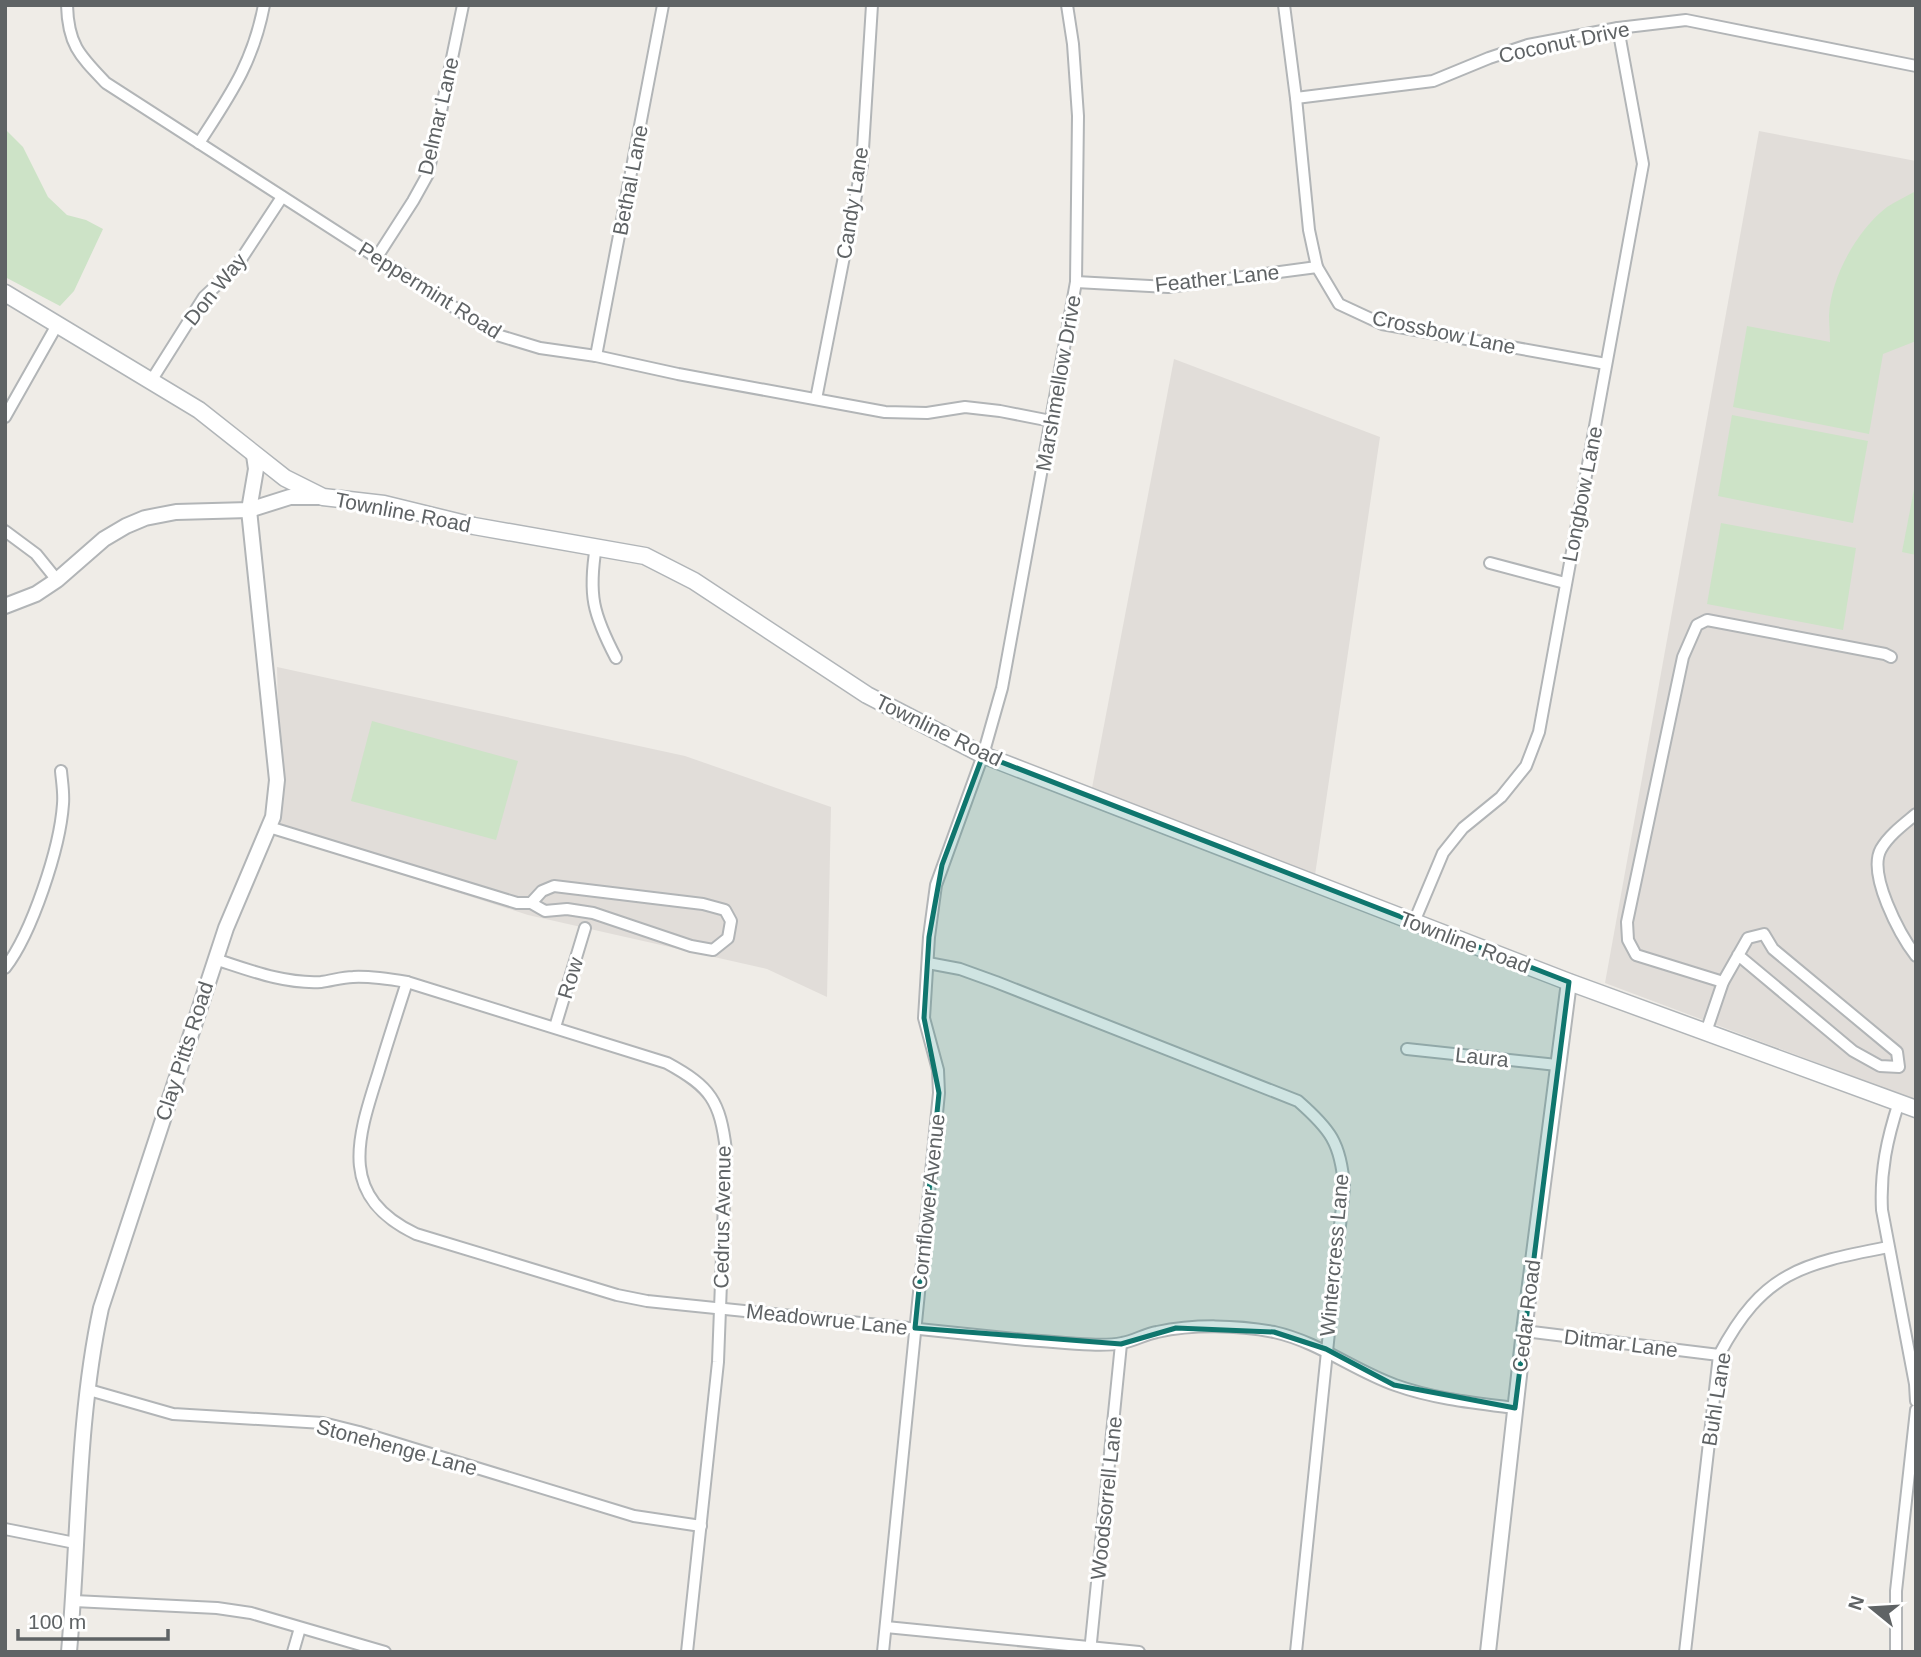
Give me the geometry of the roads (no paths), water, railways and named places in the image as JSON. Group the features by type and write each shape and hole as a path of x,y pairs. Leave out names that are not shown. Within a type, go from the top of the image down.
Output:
{"main road":[{"name":"Townline Road","path":"5,293 199,410 285,478 323,497 384,504 474,526 645,556 694,581 867,695 984,755 1569,982 1916,1109"}],"street":[{"name":"Peppermint Road","path":"67,5 68,27 79,55 106,83 497,335 540,348 596,356 885,412 927,413 965,407 1051,421"},
{"path":"199,143 242,77 254,45 264,5"},
{"name":"Delmar Lane","path":"377,257 428,174 463,5"},
{"name":"Bethal Lane","path":"596,356 663,5"},
{"name":"Candy Lane","path":"816,398 862,165 872,5"},
{"name":"Marshmellow Drive","path":"928,963 936,885 984,755 1002,688 1076,282 1078,116 1073,44 1067,5"},
{"name":"Crossbow Lane","path":"1284,5 1309,230 1317,267 1339,304 1382,324 1606,364"},
{"name":"Coconut Drive","path":"1296,98 1433,81 1528,45 1618,28 1686,20 1916,66"},
{"name":"Longbow Lane","path":"1414,922 1443,853 1463,828 1502,797 1526,766 1539,732 1606,364 1629,253 1643,164 1618,28"},
{"name":"Don Way","path":"151,381 204,297 236,267 282,198"},
{"name":"Feather Lane","path":"1076,282 1168,287 1317,267"},
{"path":"5,417 57,325"},
{"name":"Clay Pitts Road","path":"69,1652 74,1601 75,1543 89,1390 102,1308 215,959 273,817 277,780 249,510 256,469 254,455"},
{"path":"5,606 36,594 57,580 104,539 145,518 176,512 249,510 290,497 323,497"},
{"path":"5,531 36,554 57,580"},
{"path":"596,546 591,577 593,607 615,658"},
{"path":"1490,563 1565,583"},
{"path":"1723,982 1636,955 1629,940 1627,922 1683,657 1697,625 1707,620 1891,657"},
{"path":"5,968 24,933 52,863 63,803 61,771"},
{"path":"1916,814 1893,834 1880,851 1877,864 1890,910 1916,956"},
{"path":"269,827 517,903 531,903 545,911 567,909 593,913 691,946 713,950 728,938 731,920 725,909 703,904 554,886 542,891 531,903"},
{"name":"Row","path":"555,1027 585,928"},
{"path":"1706,1032 1723,982 1738,955 1748,938 1764,934 1773,949 1897,1052 1899,1067 1880,1066 1853,1051 1738,955"},
{"name":"Cedrus Avenue","path":"215,959 256,972 295,980 320,982 352,977 381,977 407,982 667,1063 695,1078 712,1098 722,1122 726,1150 718,1363 687,1652"},
{"name":"Cornflower Avenue","path":"883,1652 939,1093 937,1070 924,1018 928,963"},
{"name":"Wintercress Lane","path":"928,963 996,982 1260,1084 1298,1101 1320,1120 1335,1141 1342,1161 1344,1187 1296,1652"},
{"name":"Meadowrue Lane","path":"407,982 363,1121 358,1151 368,1194 397,1225 416,1234 617,1295 720,1308 1026,1340 1121,1344 1176,1328 1212,1327 1274,1332 1326,1349 1357,1368 1394,1385 1428,1395 1515,1408"},
{"name":"Cedar Road","path":"1488,1652 1524,1331 1569,982"},
{"name":"Laura","path":"1407,1049 1557,1065"},
{"path":"1899,1102 1888,1134 1880,1183 1888,1247 1916,1401"},
{"name":"Buhl Lane","path":"1685,1652 1718,1354 1734,1326 1756,1298 1779,1280 1830,1258 1888,1247"},
{"name":"Ditmar Lane","path":"1524,1331 1718,1354"},
{"name":"Woodsorrell Lane","path":"1090,1649 1121,1344"},
{"name":"Stonehenge Lane","path":"89,1390 173,1414 323,1423 634,1516 701,1526"},
{"path":"1896,1652 1896,1591 1916,1410"},
{"path":"5,1529 75,1543"},
{"path":"74,1601 251,1612 385,1652"},
{"path":"886,1627 1139,1652"},
{"path":"293,1652 300,1628"}]}
